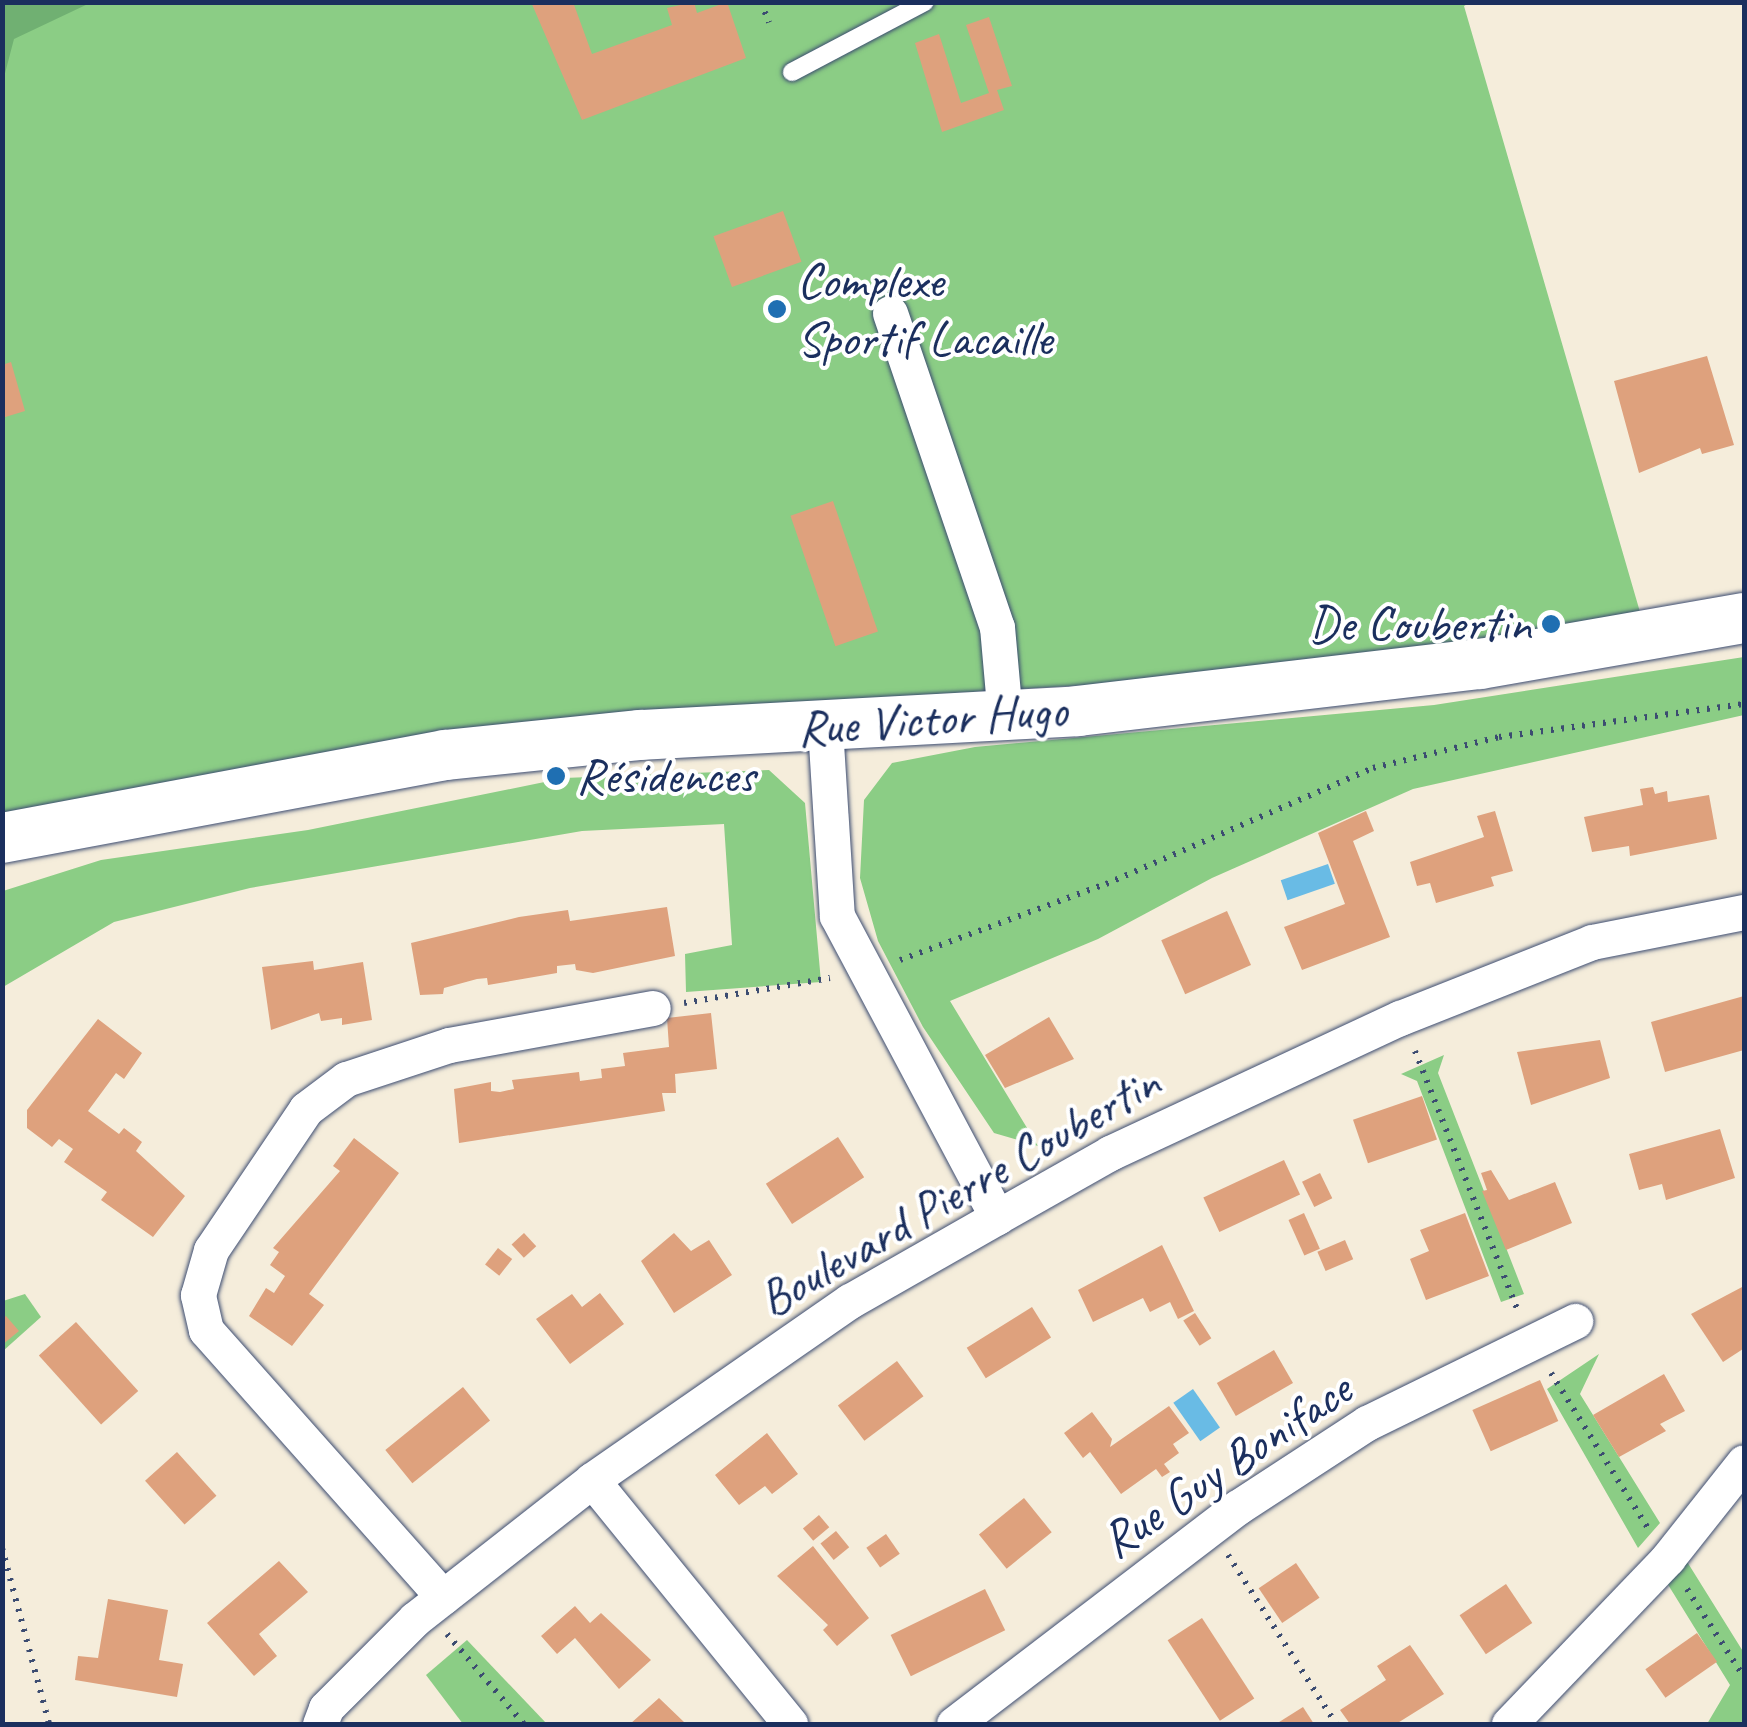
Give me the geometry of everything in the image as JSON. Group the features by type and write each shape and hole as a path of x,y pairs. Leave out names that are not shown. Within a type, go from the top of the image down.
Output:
{"street":[{"path":"890,314 996,628 1005,716"},
{"name":"Rue Victor Hugo","path":"2,838 445,755 640,735 1005,716 1406,674 1744,618"},
{"path":"825,727 837,916 862,973 924,1072 996,1217"},
{"name":"Boulevard Pierre Coubertin","path":"320,1724 326,1708 434,1604 592,1480 850,1301 996,1217 1110,1153 1400,1018 1592,942 1744,912"},
{"path":"434,1604 206,1330 198,1295 211,1250 306,1110 346,1079 450,1045 653,1008"},
{"name":"Rue Guy Boniface","path":"954,1724 1211,1529 1367,1423 1575,1321"},
{"path":"1509,1724 1668,1558 1744,1462"},
{"path":"592,1480 790,1724"}],"lane":[{"path":"792,72 925,2"}],"path":[{"path":"761,2 769,23"},
{"path":"653,1008 862,973 1106,884 1373,768 1498,737 1744,704"},
{"path":"1211,1529 1336,1724"},
{"path":"2,1548 50,1724"},
{"path":"434,1604 524,1724"}],"green space":[{"path":"3,2 90,3 14,39 3,81"},
{"name":"Complexe Sportif Lacaille","path":"2,3 1469,3 1464,6 1640,612 1273,674 603,714 3,816"},
{"path":"1744,657 1744,715 1413,789 1212,878 1098,939 950,1001 1038,1146 994,1133 923,1027 878,941 860,878 864,800 892,763 975,747 1434,705"},
{"path":"769,770 805,803 821,982 686,992 685,954 732,945 724,824 582,831 250,888 114,922 3,987 3,891 101,860 308,830 564,778"},
{"path":"1444,1055 1438,1073 1524,1294 1501,1302 1417,1081 1401,1074"},
{"path":"25,1294 41,1317 3,1351 3,1301"},
{"path":"1599,1354 1580,1394 1660,1523 1638,1548 1547,1389"},
{"path":"1686,1560 1744,1653 1744,1724 1707,1724 1730,1685 1667,1583"},
{"path":"467,1640 547,1724 463,1724 426,1675"}],"water":[{"path":"1328,864 1335,884 1288,900 1281,880"},
{"path":"1193,1389 1220,1428 1200,1441 1173,1403"}],"building":[{"path":"531,2 573,2 592,54 672,25 667,8 694,2 697,13 727,2 746,58 582,120"},
{"path":"989,17 1012,86 997,90 1004,110 942,132 915,43 939,34 961,103 989,93 966,25"},
{"path":"783,211 801,262 732,287 713,236"},
{"path":"1707,356 1734,445 1702,454 1700,448 1639,473 1614,381"},
{"path":"11,362 25,411 2,418 2,365"},
{"path":"833,501 878,631 835,646 790,516"},
{"path":"1653,787 1655,794 1667,791 1668,802 1709,795 1717,839 1630,856 1629,846 1592,852 1584,817 1643,805 1640,789"},
{"path":"1366,811 1374,831 1353,841 1390,937 1302,970 1284,927 1345,904 1318,833"},
{"path":"1495,811 1513,871 1491,877 1494,886 1436,903 1430,883 1417,886 1410,862 1484,837 1477,816"},
{"path":"667,907 675,956 593,973 576,970 575,964 557,966 557,973 488,985 487,978 477,979 444,988 443,994 420,995 411,943 519,917 568,910 570,921"},
{"path":"1227,911 1251,965 1185,994 1161,940"},
{"path":"313,961 314,970 363,962 372,1020 342,1025 342,1018 321,1021 319,1013 271,1030 262,967"},
{"path":"1744,996 1744,1050 1665,1072 1651,1022"},
{"path":"711,1013 717,1069 675,1074 676,1093 662,1093 665,1111 459,1143 454,1089 491,1082 491,1091 500,1092 514,1089 512,1080 579,1072 580,1081 602,1078 601,1069 625,1066 623,1053 669,1047 667,1018"},
{"path":"1049,1017 1074,1059 1005,1088 985,1055"},
{"path":"98,1019 142,1053 124,1079 116,1073 88,1111 119,1134 124,1128 142,1142 136,1151 185,1196 153,1237 101,1200 107,1192 64,1162 73,1149 59,1139 52,1147 27,1128 27,1110"},
{"path":"1600,1040 1610,1078 1531,1105 1517,1052"},
{"path":"1422,1096 1437,1139 1368,1163 1353,1120"},
{"path":"1720,1129 1735,1178 1666,1200 1662,1184 1639,1190 1629,1154"},
{"path":"838,1137 864,1177 792,1224 766,1184"},
{"path":"354,1138 399,1173 309,1294 324,1305 292,1346 249,1316 266,1288 274,1293 285,1276 270,1265 279,1252 273,1248 340,1171 333,1166"},
{"path":"1284,1160 1300,1194 1219,1232 1203,1198"},
{"path":"1491,1170 1509,1200 1555,1182 1572,1223 1506,1250 1482,1191 1487,1190 1481,1173"},
{"path":"1320,1173 1332,1198 1314,1207 1302,1182"},
{"path":"1304,1213 1320,1249 1304,1256 1288,1220"},
{"path":"1465,1213 1489,1276 1426,1300 1410,1259 1429,1251 1420,1230"},
{"path":"524,1233 536,1246 524,1258 512,1245"},
{"path":"674,1233 691,1251 709,1240 732,1275 674,1313 641,1261"},
{"path":"1345,1240 1353,1259 1326,1271 1317,1252"},
{"path":"1162,1245 1194,1311 1178,1319 1170,1302 1150,1312 1143,1298 1093,1322 1078,1290"},
{"path":"498,1248 512,1259 499,1276 485,1265"},
{"path":"1744,1286 1743,1349 1723,1362 1691,1314"},
{"path":"600,1293 624,1324 570,1364 536,1319 572,1294 582,1307"},
{"path":"1032,1307 1051,1338 986,1378 967,1348"},
{"path":"1195,1313 1211,1338 1200,1346 1183,1321"},
{"path":"6,1316 19,1331 2,1345 2,1319"},
{"path":"76,1322 138,1391 101,1425 39,1355"},
{"path":"1274,1350 1293,1383 1236,1416 1217,1383"},
{"path":"897,1361 923,1396 864,1441 838,1406"},
{"path":"1664,1374 1685,1411 1660,1424 1666,1431 1619,1457 1593,1415"},
{"path":"1540,1380 1558,1421 1491,1451 1472,1410"},
{"path":"463,1387 490,1420 412,1483 385,1450"},
{"path":"1169,1406 1189,1433 1173,1444 1179,1453 1164,1464 1170,1472 1162,1477 1156,1469 1121,1494 1090,1452 1083,1458 1064,1433 1092,1412 1112,1439 1110,1447"},
{"path":"767,1433 798,1474 772,1494 765,1486 739,1505 715,1475"},
{"path":"177,1452 216,1496 185,1525 145,1481"},
{"path":"1024,1498 1052,1532 1007,1569 979,1535"},
{"path":"819,1515 829,1527 813,1541 803,1528"},
{"path":"836,1531 849,1547 834,1560 820,1544"},
{"path":"886,1534 900,1554 880,1567 866,1548"},
{"path":"813,1546 869,1618 837,1646 823,1630 828,1625 777,1576"},
{"path":"279,1561 308,1592 259,1634 277,1656 254,1676 207,1623"},
{"path":"1296,1563 1319,1598 1282,1623 1259,1588"},
{"path":"1506,1584 1532,1623 1486,1654 1460,1615"},
{"path":"985,1589 1005,1630 911,1676 891,1635"},
{"path":"108,1599 168,1610 159,1660 183,1664 177,1697 75,1680 78,1656 98,1658"},
{"path":"575,1606 590,1623 601,1613 651,1660 619,1689 575,1638 557,1654 541,1636"},
{"path":"1202,1618 1254,1699 1220,1721 1168,1640"},
{"path":"1697,1633 1717,1662 1665,1698 1645,1669"},
{"path":"1410,1645 1444,1694 1396,1724 1350,1724 1340,1710 1386,1680 1377,1666"},
{"path":"659,1698 684,1722 692,1724 630,1724"},
{"path":"1303,1707 1314,1724 1276,1724"}],"place":[{"name":"Complexe Sportif Lacaille","path":"777,309"},
{"name":"De Coubertin","path":"1551,624"},
{"name":"Résidences","path":"556,776"}]}
